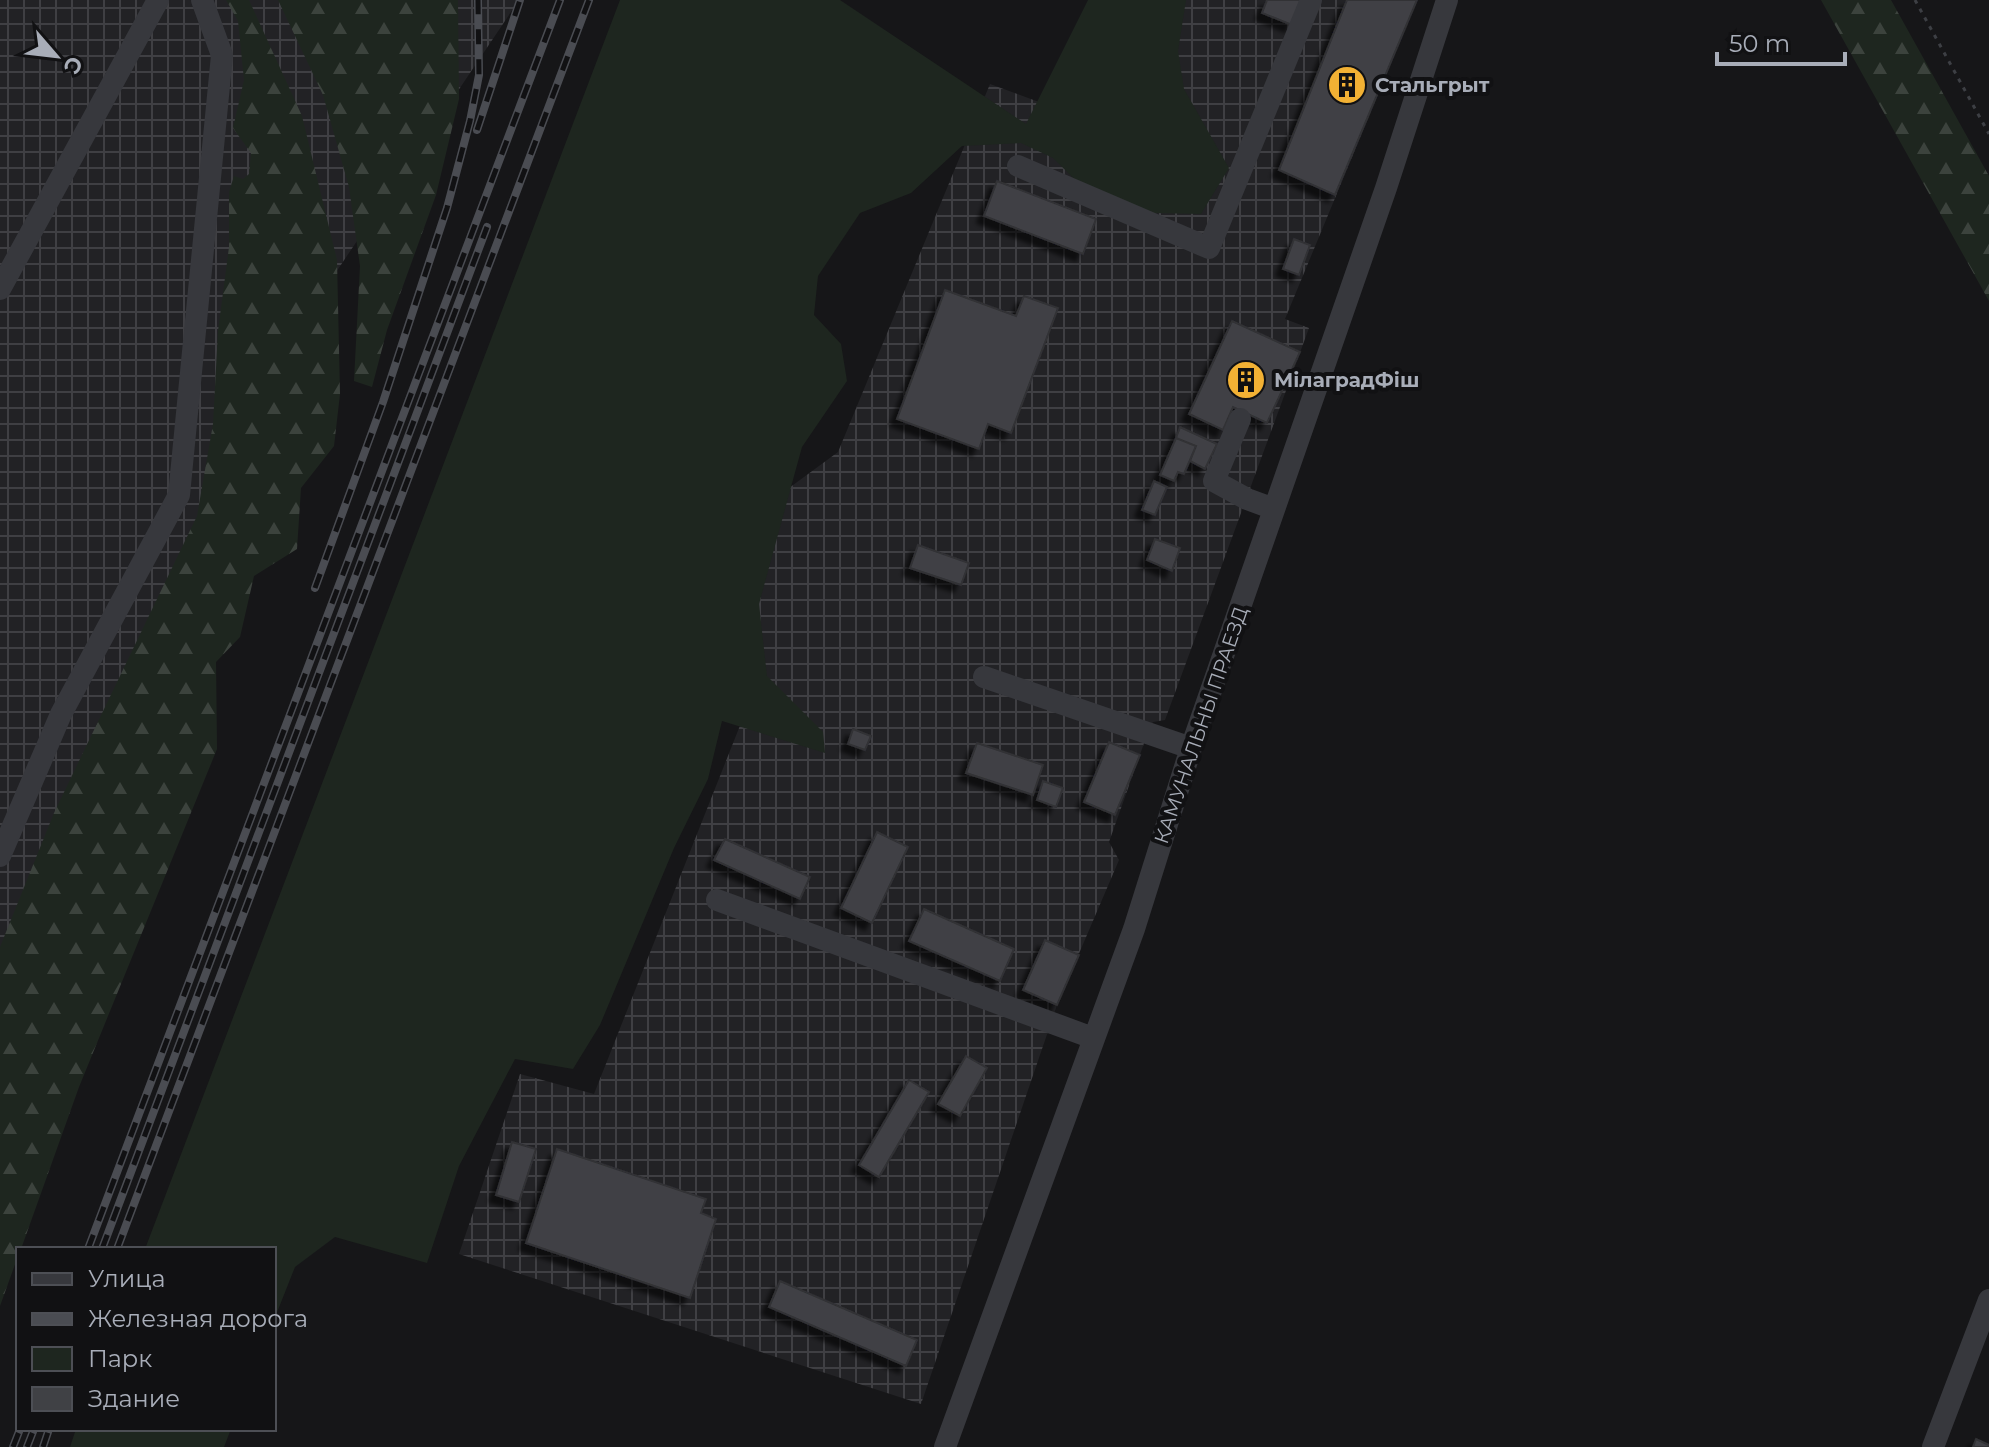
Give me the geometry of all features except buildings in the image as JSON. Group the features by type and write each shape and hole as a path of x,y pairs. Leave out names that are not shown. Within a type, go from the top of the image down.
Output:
{"street":[{"path":"0,289 158,0"},
{"path":"0,856 61,714 179,495 222,55 202,0"},
{"path":"1018,166 1209,248 1311,0"},
{"name":"КАМУНАЛЬНЫ ПРАЕЗД","path":"945,1447 1134,929 1191,748 1386,188 1447,0"},
{"path":"1240,419 1214,481 1274,509"},
{"path":"984,677 1191,748"},
{"path":"717,900 1093,1038"},
{"path":"1933,1447 1989,1300"}],"path":[{"path":"1915,0 1989,134"}],"shaded area":[{"path":"0,0 519,0 242,412 0,1024"},
{"path":"1158,0 1417,0 1285,319 1309,328 1165,720 1153,722 1148,732 1109,842 1119,860 1057,1005 921,1404 459,1254 520,1074 594,1094 743,718 770,502 838,452 990,84 1090,121"}],"green space":[{"path":"226,0 249,0 302,116 337,260 340,394 334,446 301,488 297,549 254,576 240,637 216,662 217,749 79,1087 22,1247 16,1247 16,1262 0,1306 0,947 54,813 197,516 213,424 218,331 229,247 229,192 234,176 243,179 249,174 251,153 233,128 244,80 238,21"},
{"path":"278,0 458,0 459,99 436,195 387,330 372,387 354,381 360,266 349,187 323,95"},
{"path":"620,0 840,0 1026,124 1088,0 1186,0 1178,51 1184,89 1229,168 1201,214 1108,212 1053,158 1021,143 962,146 911,193 860,213 818,276 814,315 841,344 847,381 802,447 759,604 767,676 823,732 825,753 722,721 708,779 674,848 600,1025 573,1069 515,1059 459,1166 427,1263 335,1237 295,1267 276,1315 276,1247 146,1247"},
{"path":"1821,0 1891,0 1989,176 1989,301"},
{"path":"75,1431 230,1431 224,1447 70,1447"}],"railway":[{"path":"315,588 383,402 447,208 479,75 478,0"},
{"path":"477,130 520,0"},
{"path":"89,1247 560,0"},
{"path":"118,1247 589,0"},
{"path":"103,1247 487,227"},
{"path":"13,1447 19,1431"},
{"path":"27,1447 33,1431"},
{"path":"43,1447 48,1431"}],"place":[{"name":"Стальгрыт","path":"1347,85"},
{"name":"МілаградФіш","path":"1246,380"}]}
